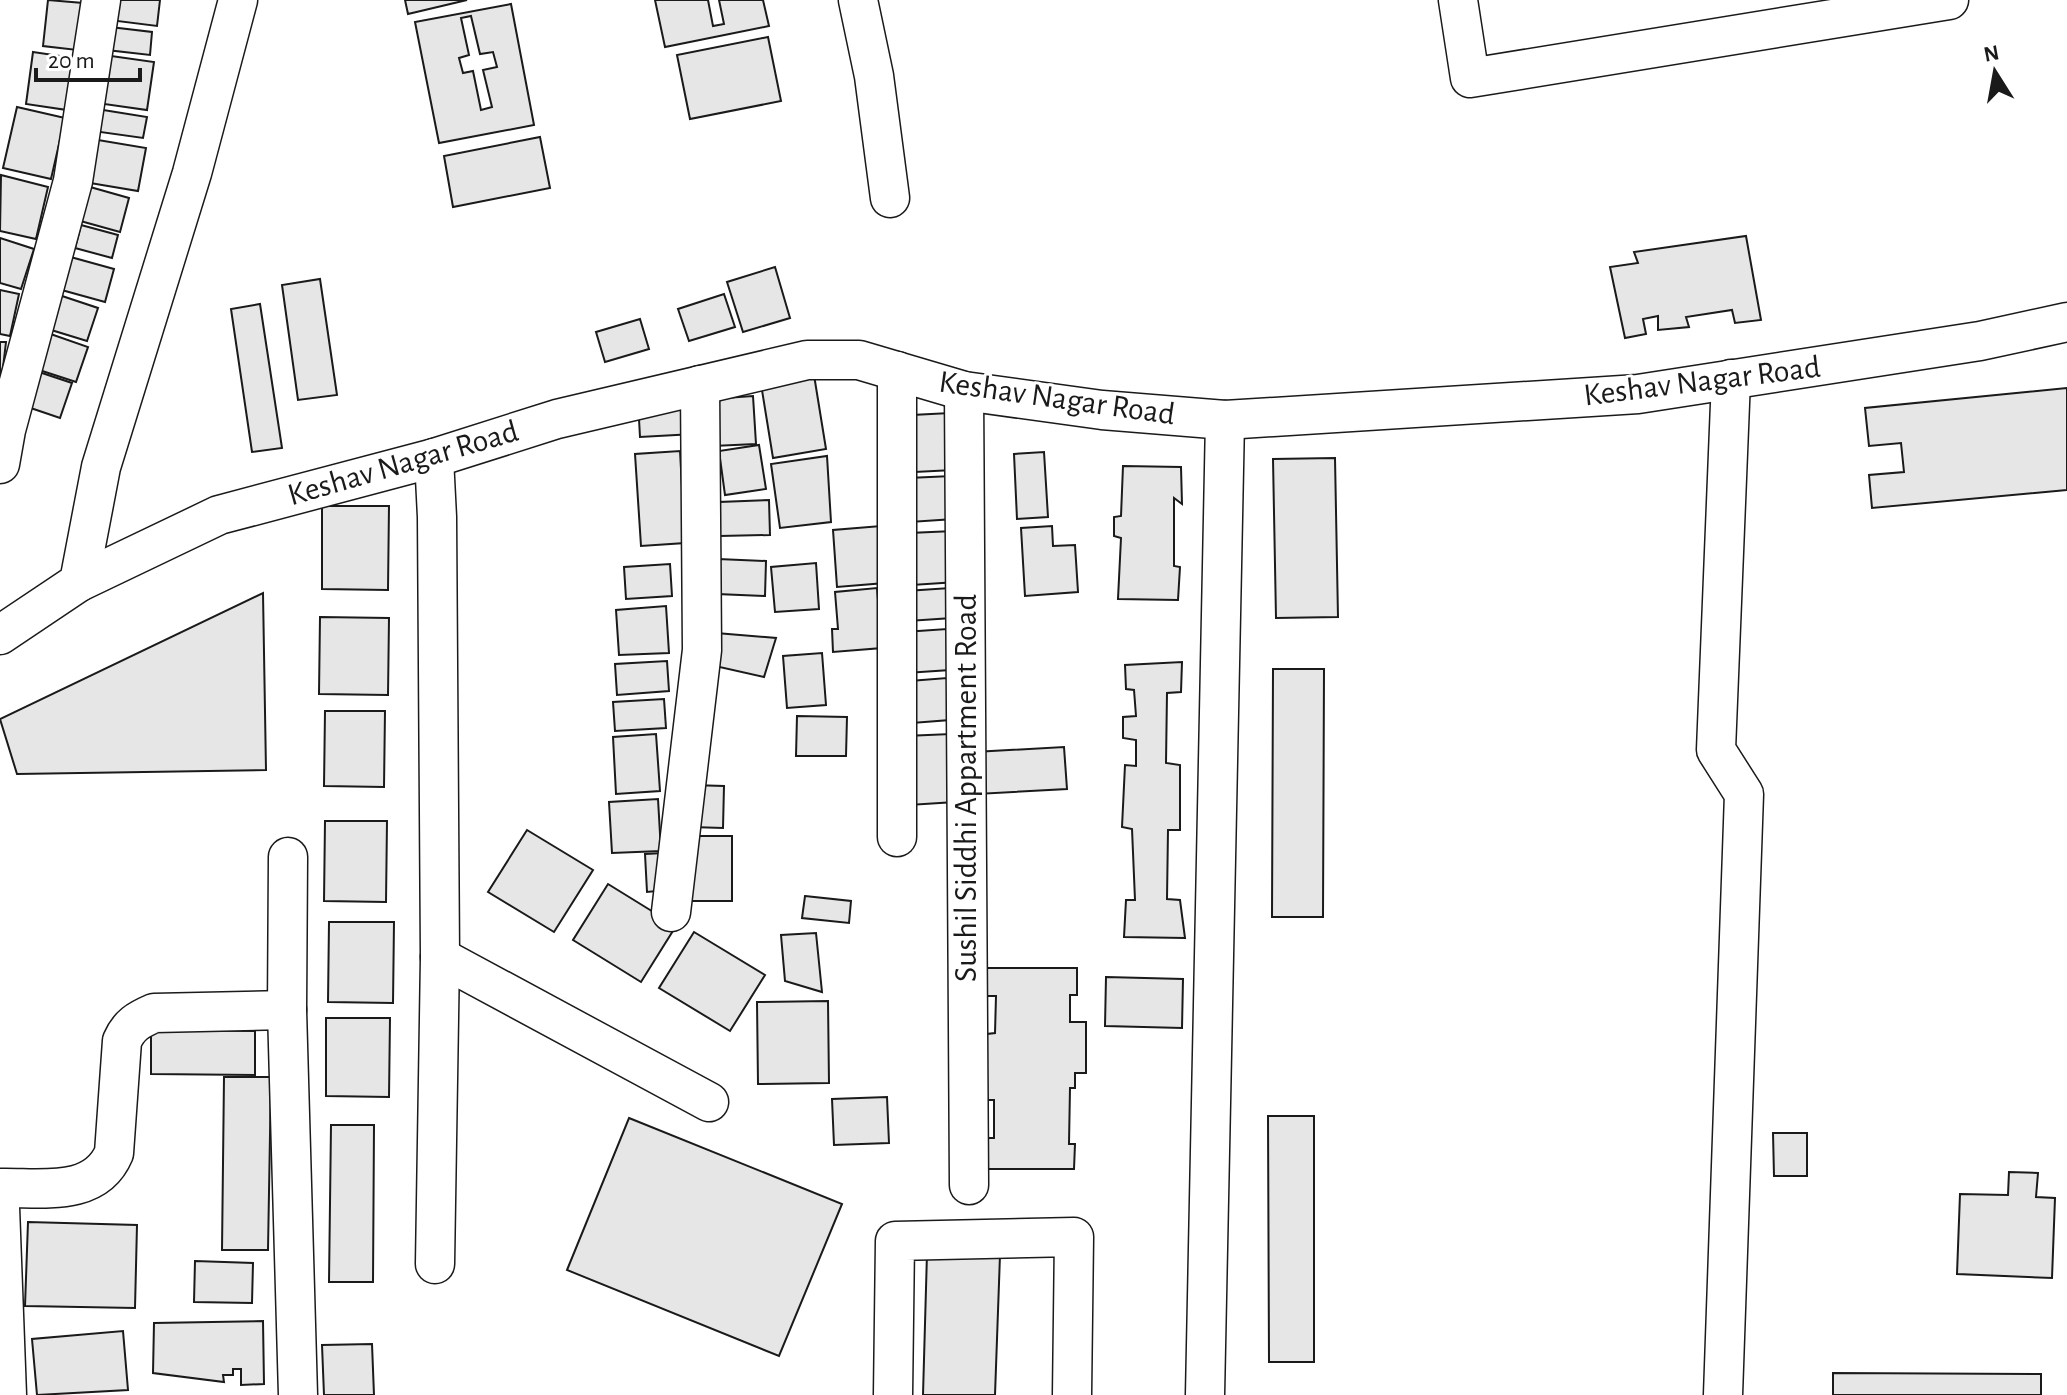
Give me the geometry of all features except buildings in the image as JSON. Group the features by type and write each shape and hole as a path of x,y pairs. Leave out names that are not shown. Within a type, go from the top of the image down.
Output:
{"street":[{"path":"0,464 6,430 73,181 101,0"},
{"path":"79,582 101,467 192,173 238,0"},
{"path":"858,0 874,76 890,198"},
{"path":"1458,0 1470,78 1814,11 1949,0"},
{"name":"Keshav Nagar Road","path":"6,620 219,515 434,458 557,419 807,360 859,360 964,391 1102,410 1225,420 1638,394 1980,341 2067,322"},
{"path":"897,371 897,837"},
{"path":"1723,1395 1744,794 1716,750 1731,379"},
{"path":"671,912 702,650 700,385"},
{"name":"Sushil Siddhi Appartment Road","path":"964,391 969,1185"},
{"path":"1205,1395 1225,420"},
{"path":"434,458 440,957 435,1264"},
{"path":"288,857 287,1010 298,1395"},
{"path":"440,957 709,1102"},
{"path":"0,1188 78,1186 94,1180 109,1165 114,1153 122,1041 127,1029 137,1020 154,1013 287,1010"},
{"path":"0,1207 7,1395"},
{"path":"893,1395 895,1241 1074,1237 1072,1395"}]}
